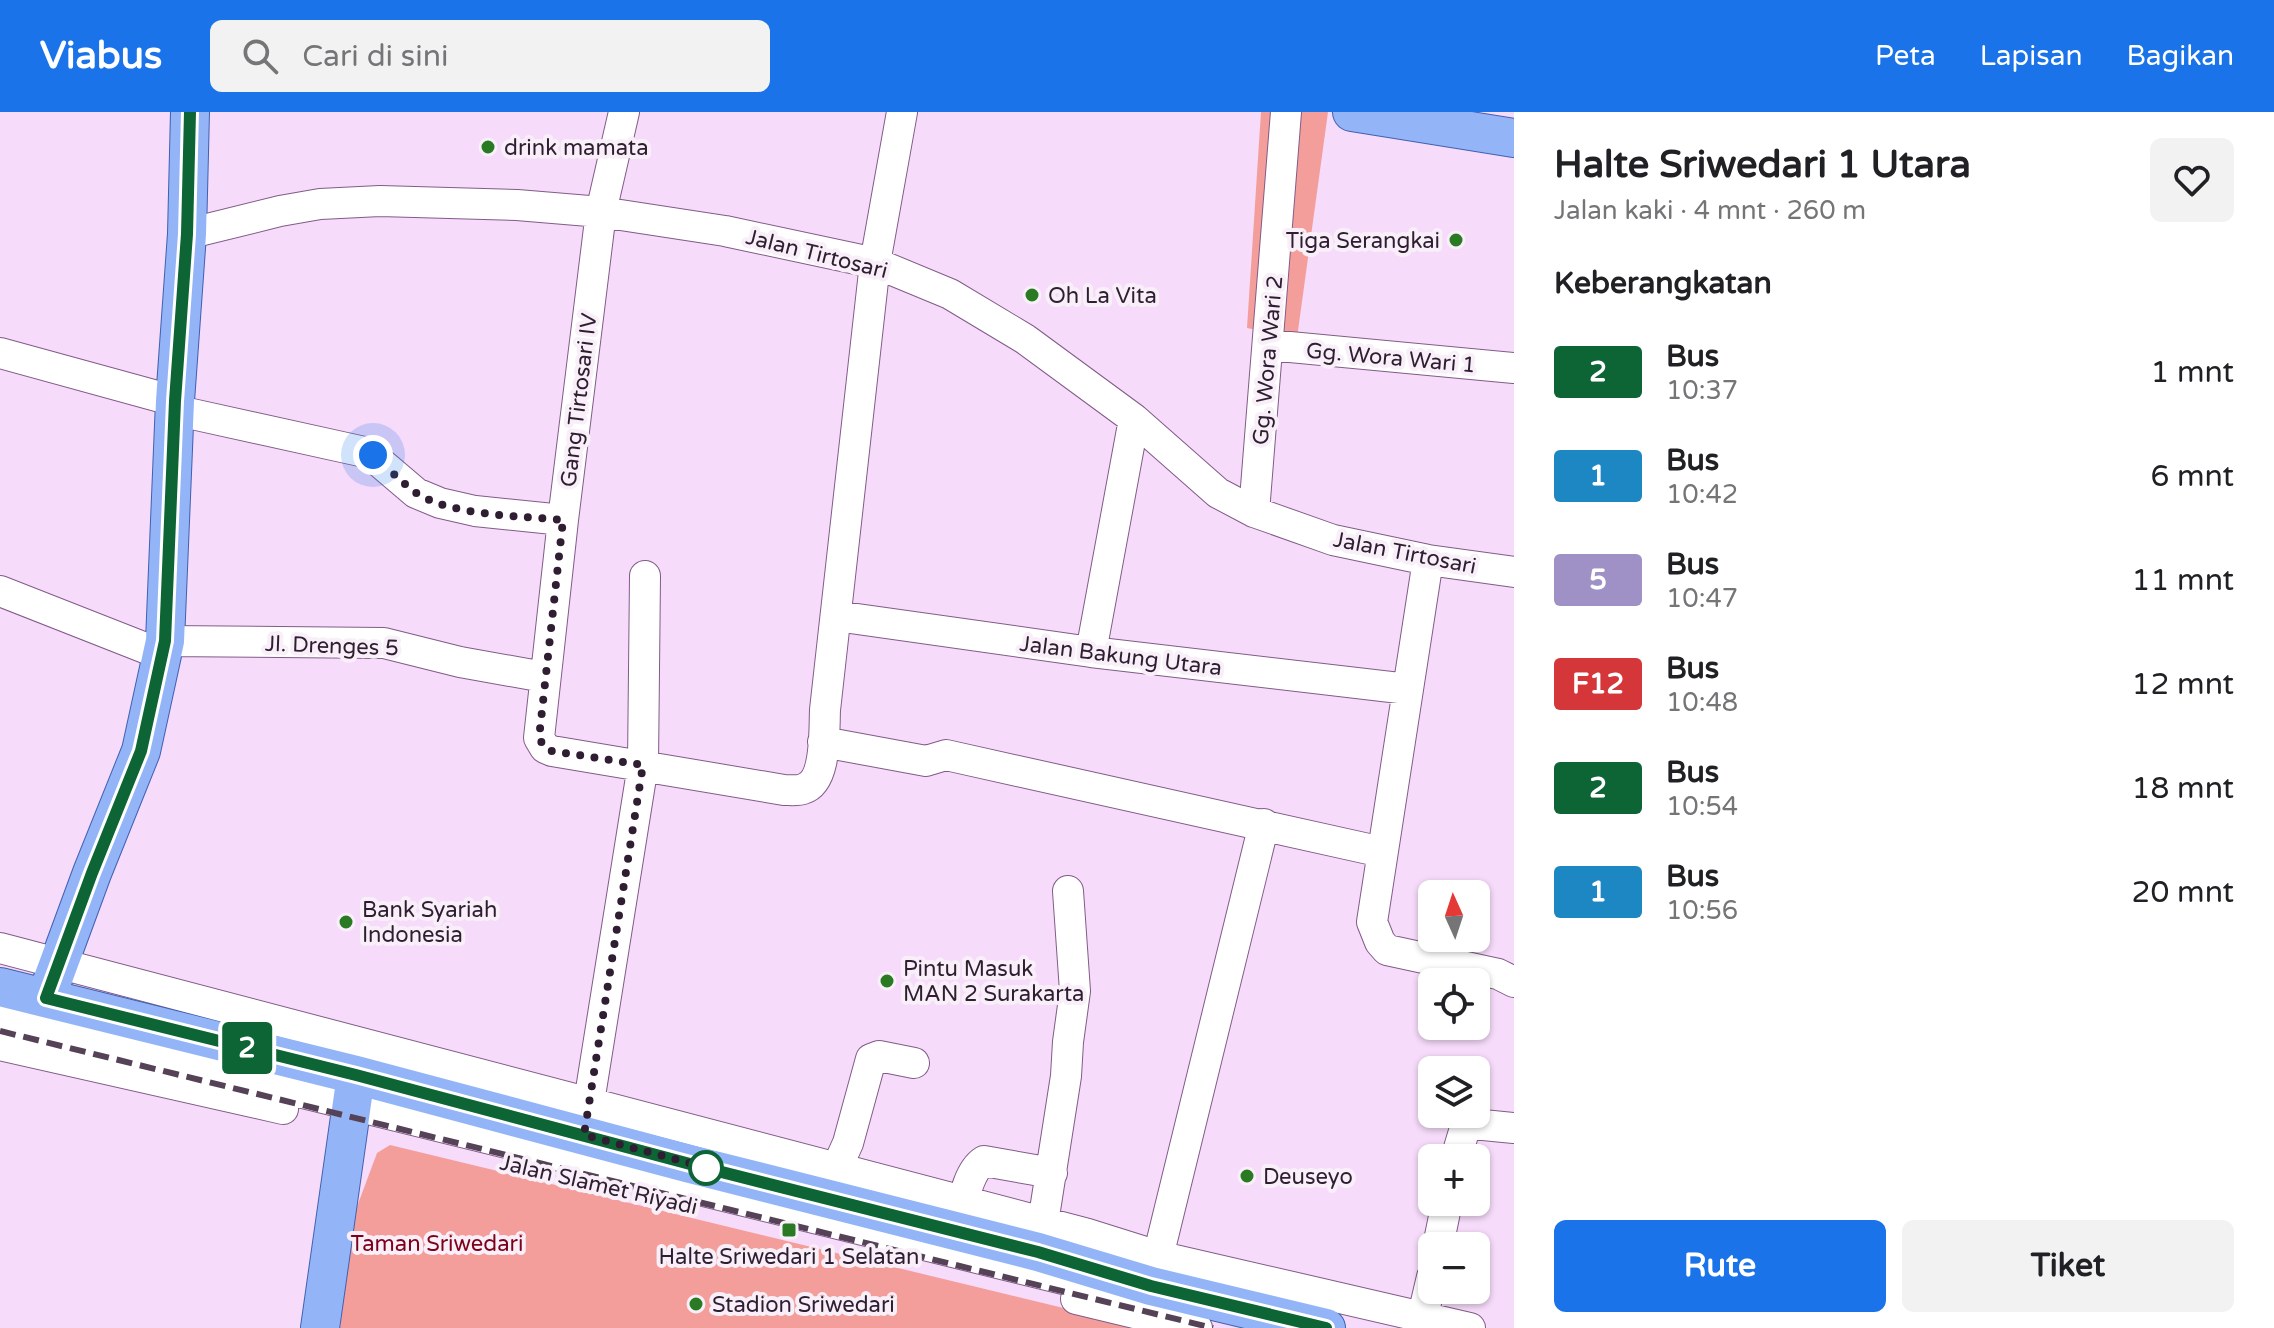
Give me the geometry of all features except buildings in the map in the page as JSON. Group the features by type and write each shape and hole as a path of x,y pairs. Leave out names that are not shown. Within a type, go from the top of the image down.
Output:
{"main road":[{"path":"46,998 141,751 164,648 175,405 187,234 190,112"},
{"path":"1352,112 1514,138"},
{"path":"0,987 46,998 353,1102 586,1119 1041,1238 1155,1271 1326,1328"},
{"path":"320,1328 353,1102"}],"street":[{"name":"Gang Tirtosari IV","path":"624,112 601,212 538,731 541,743 552,751 643,765"},
{"path":"643,765 784,790 802,790 813,784 821,768 875,263 902,112"},
{"name":"Gg. Wora Wari 2","path":"1254,512 1286,112"},
{"name":"Jalan Tirtosari","path":"187,234 320,204 380,201 517,205 601,212 749,235 875,263 950,294 1025,339 1134,419 1218,493 1254,512 1333,540 1428,560 1514,572"},
{"name":"Gg. Wora Wari 1","path":"1268,345 1514,368"},
{"path":"0,353 175,405 369,453 416,493 440,503 475,511 563,520"},
{"path":"1091,652 1134,419"},
{"path":"1428,560 1372,922 1387,950 1498,974 1514,982"},
{"path":"0,948 58,962 586,1119 643,765 645,576"},
{"path":"0,591 164,648"},
{"name":"Jalan Bakung Utara","path":"836,616 1091,652 1408,689"},
{"name":"Jl. Drenges 5","path":"164,648 384,643 460,662 544,677"},
{"path":"823,742 926,761 946,755 1382,852"},
{"path":"1264,824 1155,1271 1421,1322 1470,1328"},
{"path":"1041,1238 1066,1076 1075,991 1068,891"},
{"path":"0,1019 353,1102 1261,1328"},
{"name":"Jalan Slamet Riyadi","path":"0,1045 353,1102 1197,1328"},
{"path":"830,1182 848,1143 871,1059 879,1056 914,1063"},
{"path":"1460,1144 1465,1128 1473,1124 1514,1128"},
{"path":"959,1217 976,1168 984,1161 1052,1173"}],"green space":[{"path":"1261,112 1328,112 1297,338 1247,328"},
{"name":"Taman Sriwedari","path":"390,1145 1146,1328 340,1328 355,1212 377,1153"}],"railway":[{"path":"0,1031 1213,1328"}],"bus line":[{"name":"2","path":"190,112 187,234 175,401 167,627 163,655 141,751 46,998 1038,1252 1151,1286 1326,1328"}],"place":[{"name":"drink mamata","path":"488,147"},
{"name":"Tiga Serangkai","path":"1456,240"},
{"name":"Oh La Vita","path":"1032,295"},
{"name":"Bank Syariah Indonesia","path":"346,922"},
{"name":"Pintu Masuk MAN 2 Surakarta","path":"887,981"},
{"name":"Deuseyo","path":"1247,1176"},
{"name":"Halte Sriwedari 1 Selatan","path":"789,1230"},
{"name":"Stadion Sriwedari","path":"696,1304"}],"route":[{"path":"373,455 416,493 428,499 475,511 563,520 539,738 545,748 552,751 643,765 584,1135 720,1171 706,1168"}]}
